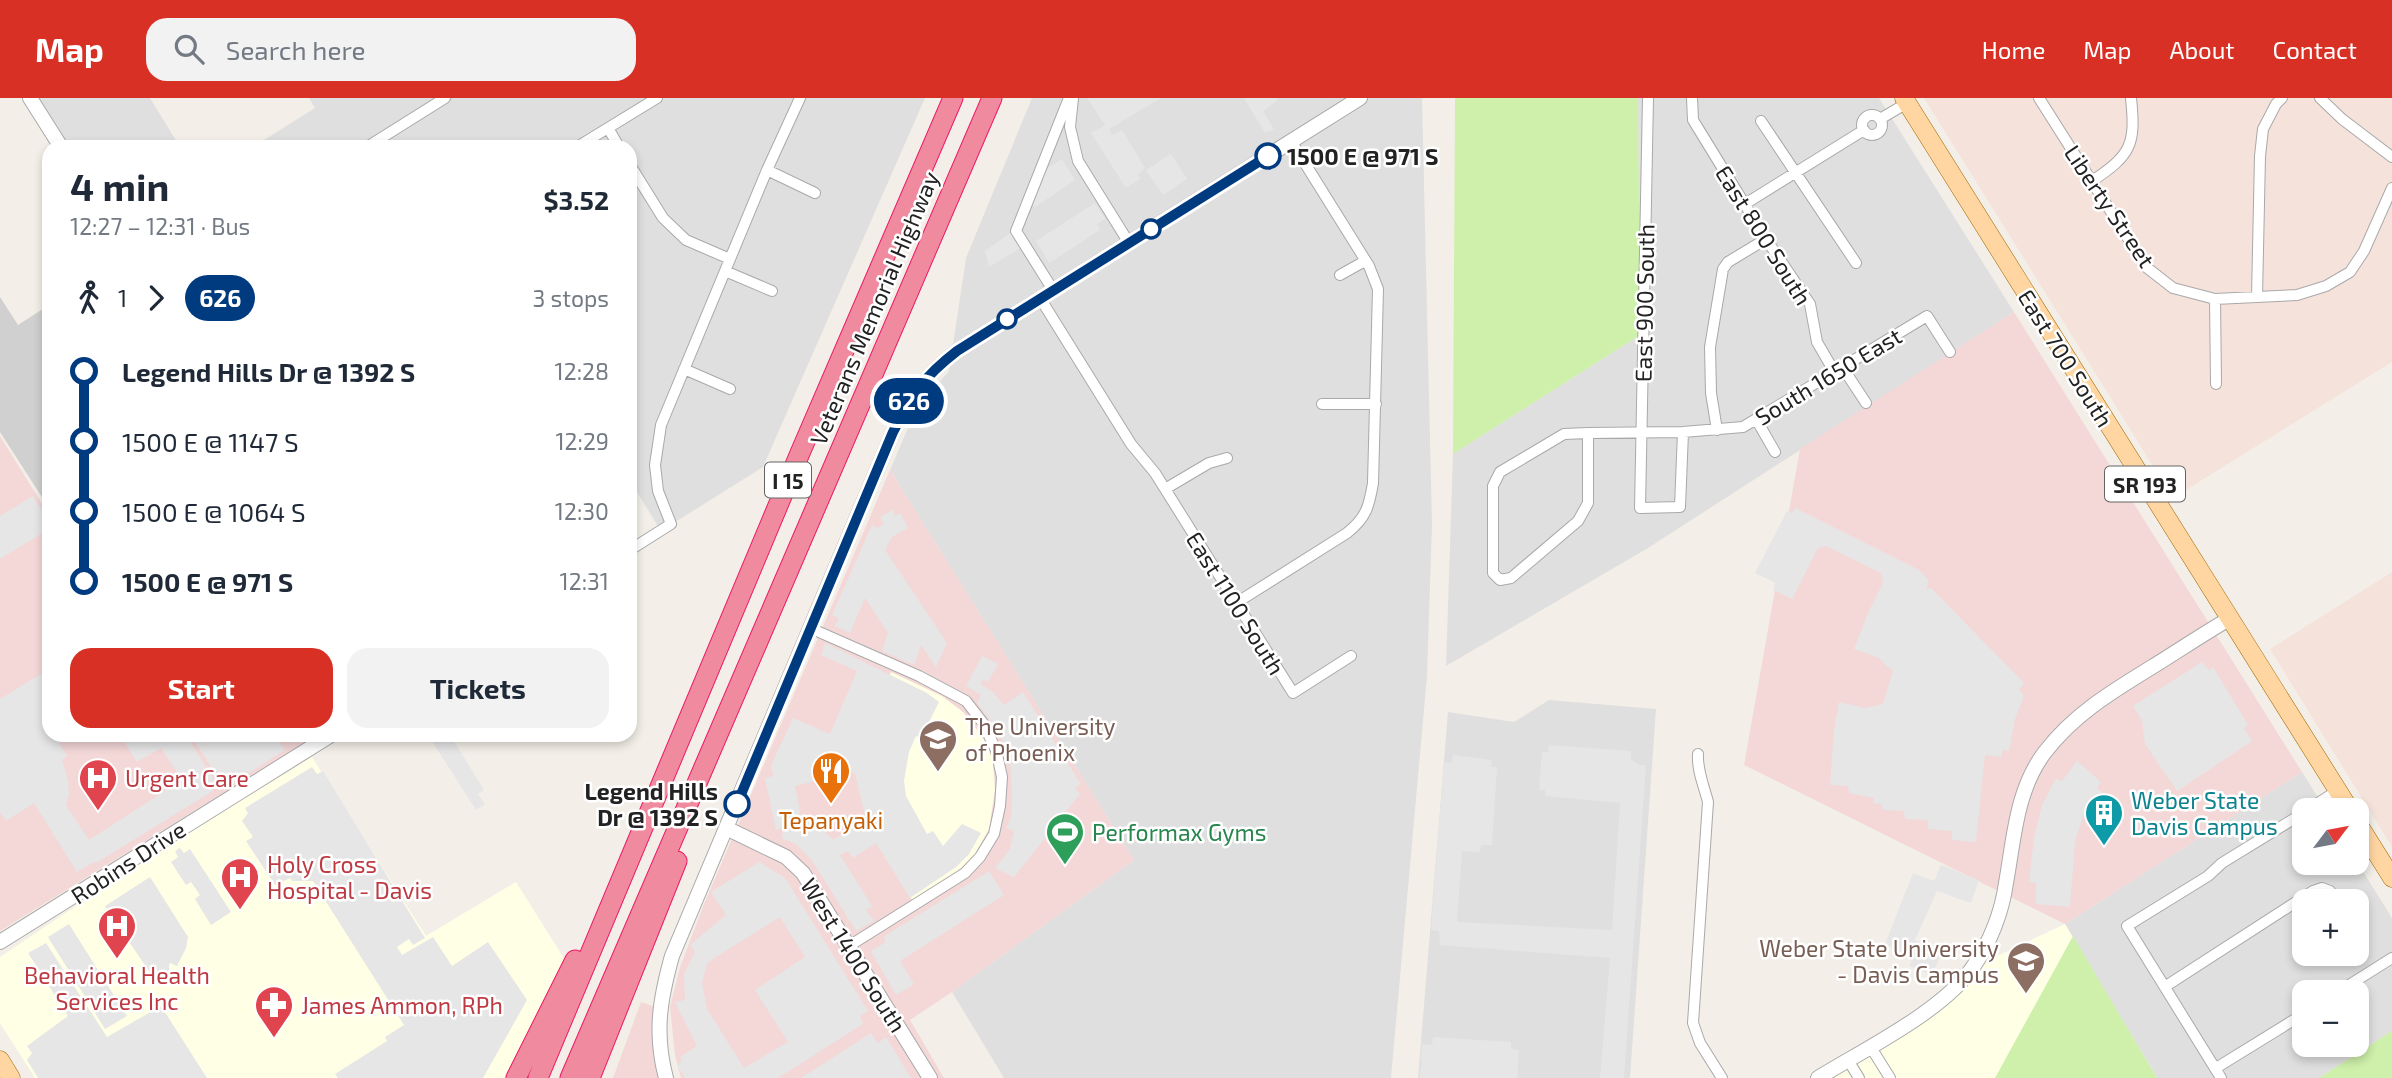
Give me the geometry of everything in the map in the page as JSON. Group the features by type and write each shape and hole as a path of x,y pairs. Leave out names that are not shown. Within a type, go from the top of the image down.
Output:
{"highway":[{"name":"Veterans Memorial Highway","path":"538,1078 800,453 953,98"},
{"name":"Veterans Memorial Highway","path":"570,1078 992,98"},
{"path":"590,1078 737,713 740,680"},
{"path":"516,1078 600,912 628,864"}],"main road":[{"name":"East 700 South","path":"1905,100 2229,618"},
{"name":"SR 193","path":"2229,618 2342,798"},
{"path":"2370,843 2392,878"},
{"path":"0,1060 11,1078"}],"street":[{"path":"30,98 57,140"},
{"path":"378,140 445,98"},
{"path":"588,140 657,98"},
{"path":"637,546 671,524 658,491 655,465 662,425 766,170 800,98"},
{"path":"1071,98 1070,127 1078,161 1129,243"},
{"name":"East 1100 South","path":"1071,98 1016,231 1047,294 1131,444 1165,489 1293,693 1351,656"},
{"path":"667,1078 661,1059 659,1025 661,997 672,956 893,432 911,396 931,371 957,351 1360,98"},
{"name":"East 900 South","path":"1648,98 1640,508 1680,508 1683,432"},
{"name":"East 800 South","path":"1692,98 1693,120 1766,239 1810,304 1817,342 1866,403"},
{"name":"Liberty Street","path":"2039,98 2147,267 2174,288 2215,299 2297,295 2326,286 2350,272 2364,251 2392,188"},
{"path":"2092,181 2117,164 2129,149 2134,119 2132,98"},
{"path":"2257,297 2263,129 2282,98"},
{"path":"2320,98 2342,119 2392,157"},
{"path":"1745,204 1864,130 1862,123 1867,116 1875,115 1880,119 1905,100"},
{"path":"1761,121 1856,263"},
{"path":"608,128 615,140"},
{"path":"1236,603 1348,533 1361,522 1369,505 1373,483 1378,289 1365,261 1291,141"},
{"path":"766,170 815,193"},
{"path":"637,176 663,218 686,240 730,259"},
{"path":"1717,429 1711,393 1710,346 1723,269 1728,262 1766,239"},
{"path":"1340,275 1365,261"},
{"path":"725,271 772,291"},
{"path":"2215,299 2216,384"},
{"name":"South 1650 East","path":"1588,433 1588,503 1578,521 1511,578 1500,580 1493,573 1493,486 1500,472 1564,434 1588,433 1642,432 1683,432 1742,427 1927,316 1950,352"},
{"path":"684,369 730,389"},
{"path":"1322,404 1376,404"},
{"path":"1756,419 1775,452"},
{"path":"1165,489 1209,463 1227,458"},
{"path":"1818,1078 1938,1002 1972,968 1990,937 2000,910 2013,832 2028,784 2046,751 2084,710 2229,618"},
{"path":"810,628 919,676 966,701 983,723 996,750 1002,778 994,834 981,856 965,873 849,947"},
{"name":"Robins Drive","path":"0,942 320,742"},
{"path":"1698,754 1697,769 1704,783 1708,802 1693,1023 1700,1043 1722,1078"},
{"path":"2326,798 2337,791"},
{"path":"2292,820 2127,926 2219,1073 2292,1022"},
{"name":"West 1400 South","path":"726,828 786,857 803,873 930,1078"},
{"path":"2166,986 2292,905"},
{"path":"2357,980 2392,958"},
{"path":"1870,1046 1890,1078"},
{"path":"1848,1060 1859,1078"}],"shaded area":[{"path":"39,98 150,98 176,140 66,140"},
{"path":"309,98 925,98 763,467 661,531 637,492 637,140 264,140 315,108"},
{"path":"1032,98 1422,98 1432,524 1427,676 1391,1078 1004,1078 952,992 1134,860 890,470 917,407 949,371 966,258"},
{"path":"1087,98 1161,98 1109,129 1112,135 1122,130 1145,168 1138,174 1140,179 1126,188 1091,133 1105,125"},
{"path":"1244,98 1276,98 1277,101 1263,111 1274,129 1265,133"},
{"path":"1638,98 1879,98 2014,312 1648,548 1446,666 1453,454 1640,335"},
{"path":"1924,98 2392,98 2392,362 2173,498"},
{"path":"1171,154 1187,179 1163,195 1146,170"},
{"path":"1062,159 1075,180 1035,207 1030,201 1043,171"},
{"path":"1095,203 1105,219 1097,224 1100,230 1049,263 1036,241"},
{"path":"1013,231 1022,247 989,267 985,251"},
{"path":"0,297 18,325 42,310 42,497 0,432"},
{"path":"2014,312 2302,772 2065,924 1744,765 1800,449"},
{"path":"0,436 42,504 42,742 306,742 0,931"},
{"path":"890,470 1134,860 910,1020 944,1078 681,1078 675,1055 670,1007 680,967 704,904"},
{"path":"33,496 42,511 42,533 0,559 0,516"},
{"path":"1795,508 1919,570 1929,581 1926,589 1931,588 2024,683 2019,690 2024,695 2015,719 2009,751 2003,750 2001,757 1985,755 1976,842 1952,840 1952,831 1928,829 1928,820 1905,819 1904,811 1883,810 1881,804 1873,803 1874,798 1849,793 1848,786 1830,785 1839,702 1865,708 1883,704 1893,670 1879,658 1854,649 1883,583 1881,573 1826,546 1818,548 1792,599 1773,590 1775,583 1755,573 1787,511 1792,513"},
{"path":"893,510 895,516 900,513 908,528 892,537 885,550 947,643 936,667 921,645 914,665 882,651 888,633 865,598 850,633 835,626 839,618 832,615 872,525 878,528 884,523 880,517"},
{"path":"2392,572 2392,847 2370,811 2370,798 2362,798 2270,649"},
{"path":"825,643 927,693 939,702 921,738 916,736 909,752 904,781 906,796 927,834 933,831 943,846 962,824 981,833 969,854 956,867 910,898 876,843 853,858 848,851 840,855 872,906 866,910 874,921 856,931 811,859 797,845 782,838 783,828 776,830 765,778 773,776 771,765 793,718 830,734 857,671 821,655","holes":["836,769 855,773 867,824 860,829 857,825 833,840 820,827 801,817 795,786 835,776"]},
{"path":"982,656 998,664 988,682 983,679 981,685 992,691 1004,705 1023,692 1081,784 1075,788 1080,794 1014,877 995,868 1010,849 1014,831 1006,828 1011,818 1010,760 998,730 977,703 981,695 966,686"},
{"path":"2202,662 2209,670 2213,667 2248,725 2244,728 2252,741 2177,791 2145,744 2142,720 2133,706"},
{"path":"891,672 942,696 963,712 982,736 993,762 995,790 989,829 975,854 958,871 912,900 869,829 855,763"},
{"path":"42,673 42,742 58,742 67,756 62,760 68,780 69,794 66,805 89,840 182,780 161,748 137,762 124,742 190,742 215,782 210,785 213,791 77,872 34,803 6,821 0,812 0,699"},
{"path":"1549,700 1656,709 1630,1078 1418,1078 1448,712 1514,722"},
{"path":"195,742 280,742 285,750 225,788"},
{"path":"432,742 454,742 484,790 478,794 485,804 476,810"},
{"path":"1549,745 1631,751 1631,759 1639,765 1646,765 1624,1078 1600,1078 1610,958 1440,945 1439,931 1431,930 1444,762 1452,763 1453,755 1492,760 1491,767 1497,767 1492,845 1481,845 1480,852 1462,851 1457,922 1612,930 1620,803 1545,796 1545,790 1539,790 1542,752 1548,752"},
{"name":"Holy Cross Hospital - Davis","path":"312,757 426,936 516,882 565,960 504,1078 35,1078 0,1023 0,957 134,867"},
{"path":"2077,761 2101,782 2097,788 2104,794 2097,806 2091,802 2083,816 2075,842 2070,907 2036,904 2036,883 2029,882 2034,837 2042,805 2056,778 2062,781"},
{"path":"312,767 317,774 323,771 425,938 413,945 409,939 397,947 402,955 433,937 452,966 488,942 527,1000 483,1078 338,1078 335,1074 387,1041 385,1037 404,1025 313,881 292,881 290,878 275,885 246,841 253,837 242,821 248,813 245,808"},
{"path":"2302,772 2318,798 2292,798 2292,875 2365,875 2392,918 2392,1031 2369,1046 2369,980 2292,980 2292,1057 2352,1057 2319,1078 2157,1078 2065,924"},
{"path":"180,848 184,853 190,849 231,912 211,925 195,899 200,895 191,882 186,885 171,862 178,857 175,851"},
{"path":"759,862 785,878 868,1011 860,1016 863,1024 778,1078 685,1078 677,1065 682,1061 680,1057 697,1046 675,1002 685,1000 684,974 695,952 690,945 726,915 711,892","holes":["780,917 805,957 755,990 788,1042 744,1068 707,1009 702,983 707,964"]},
{"path":"1941,865 1979,880 1971,903 1937,891 1915,940 1941,954 1932,975 1909,966 1912,959 1885,944 1913,873 1934,881"},
{"path":"989,871 1004,895 900,961 914,984 896,995 871,951 886,942 883,937"},
{"path":"150,877 188,937 177,966 170,963 169,965 169,980 159,986 105,906"},
{"path":"69,924 127,1016 105,1029 48,937"},
{"name":"Weber State University - Davis Campus","path":"2065,924 2157,1078 1818,1078 1917,1017 1972,968"},
{"path":"46,943 107,1037 161,1006 207,1078 38,1078 27,1060 32,1053 27,1046 68,1016 28,953"},
{"path":"641,1002 653,1006 653,1029 660,1078 613,1078"},
{"path":"871,1033 878,1043 886,1037 911,1078 801,1078"},
{"path":"1433,1037 1511,1042 1511,1049 1519,1050 1517,1078 1420,1078 1422,1044 1432,1045"}],"green space":[{"path":"1455,98 1638,98 1640,335 1453,454"},
{"path":"2073,936 2157,1078 1995,1078"},
{"path":"2392,1031 2392,1078 2319,1078 2352,1057 2369,1057 2369,1046"}],"bus line":[{"name":"626","path":"737,804 893,432 911,396 931,371 957,351 1268,156"}],"place":[{"name":"1500 E @ 971 S","path":"1268,156"},
{"name":"The University of Phoenix","path":"938,773"},
{"name":"Legend Hills Dr @ 1392 S","path":"737,804"},
{"name":"Tepanyaki","path":"831,805"},
{"name":"Urgent Care","path":"98,812"},
{"name":"Weber State Davis Campus","path":"2104,847"},
{"name":"Performax Gyms","path":"1065,866"},
{"name":"Holy Cross Hospital - Davis","path":"240,911"},
{"name":"Behavioral Health Services Inc","path":"117,960"},
{"name":"Weber State University - Davis Campus","path":"2026,995"},
{"name":"James Ammon, RPh","path":"274,1039"}]}
